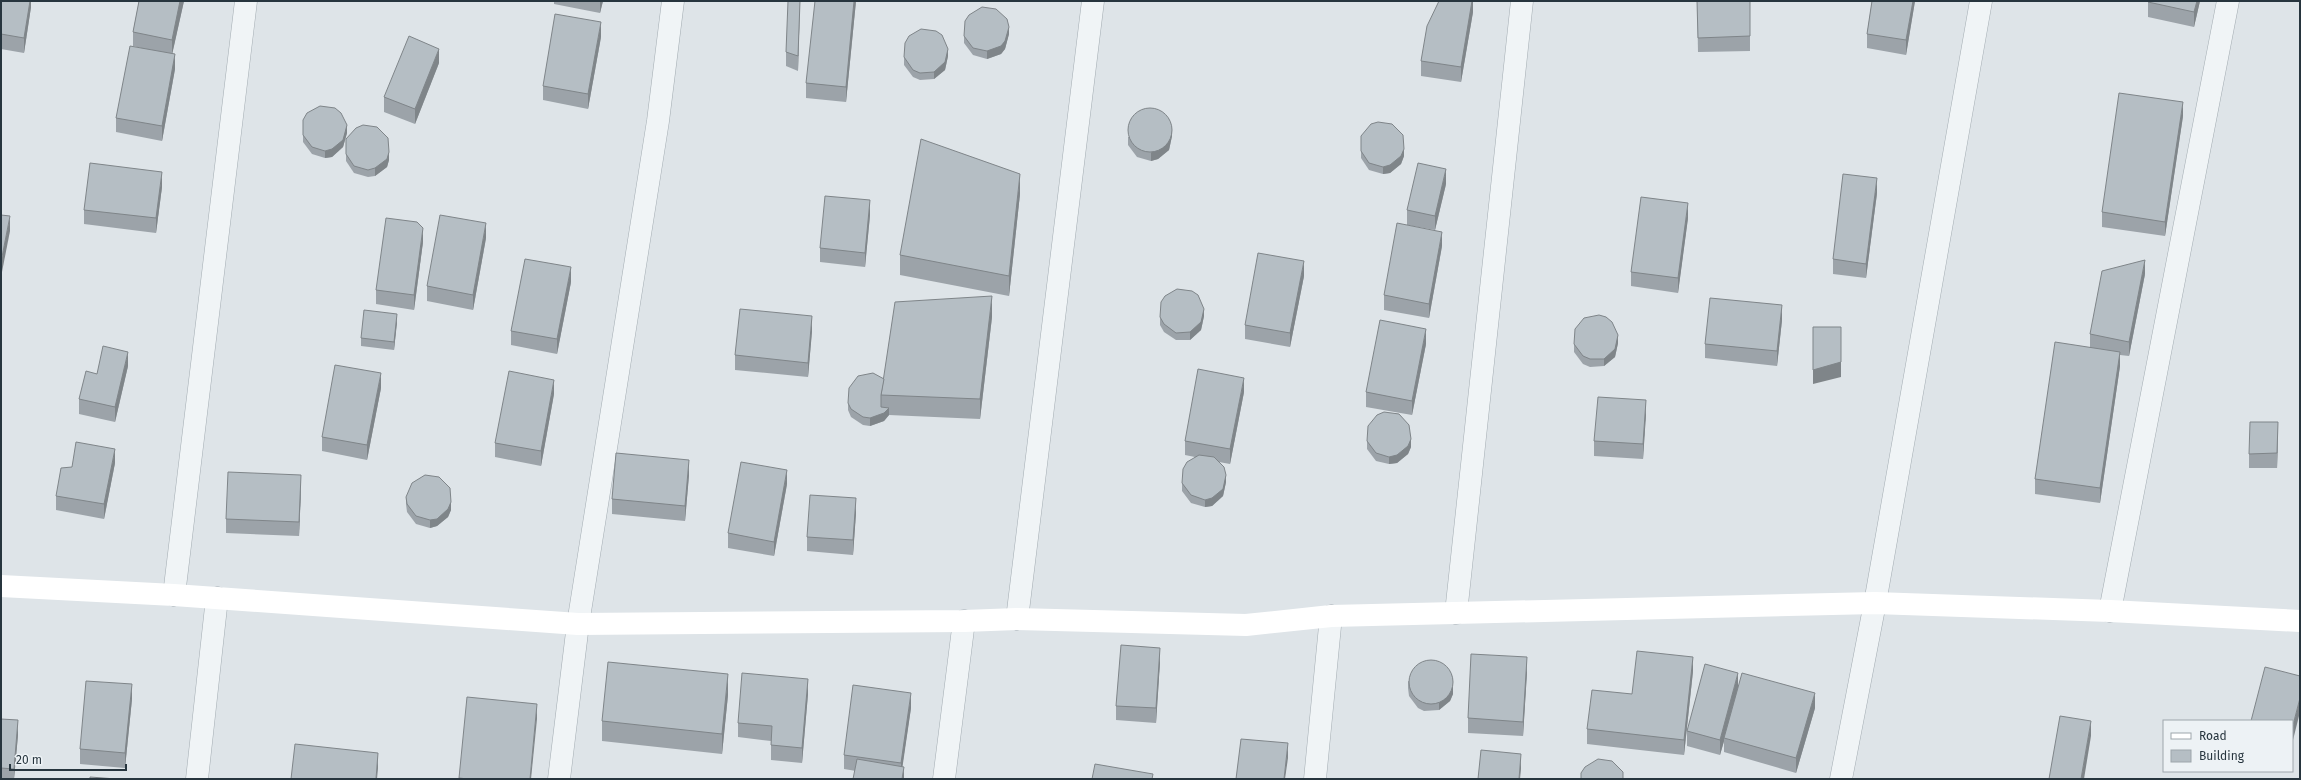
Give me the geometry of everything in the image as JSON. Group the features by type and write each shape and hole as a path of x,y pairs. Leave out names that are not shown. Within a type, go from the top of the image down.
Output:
{"street":[{"path":"174,595 246,1"},
{"path":"559,779 578,624 657,129 674,1"},
{"path":"1017,619 1092,1"},
{"path":"1456,613 1522,1"},
{"path":"1841,779 1875,603 1981,1"},
{"path":"2110,611 2228,1"},
{"path":"1,586 174,595 578,624 964,622 1017,619 1246,625 1331,616 1875,603 2110,611 2300,621"},
{"path":"197,779 217,598"},
{"path":"1315,779 1331,616"},
{"path":"944,779 964,622"}],"building":[{"path":"1,1 30,1 24,38 1,34"},
{"path":"139,1 180,1 172,40 133,32"},
{"path":"788,1 800,1 798,56 786,52"},
{"path":"815,1 854,1 846,87 806,83"},
{"path":"1439,1 1472,1 1461,67 1421,61 1427,26"},
{"path":"1697,1 1750,1 1750,36 1698,38"},
{"path":"1872,1 1913,1 1906,40 1867,34"},
{"path":"2197,1 2194,12 2148,2"},
{"path":"982,7 996,9 1007,19 1009,27 1005,41 1001,46 987,51 973,48 964,36 965,21 969,15"},
{"path":"555,14 601,22 588,94 543,86"},
{"path":"921,29 936,31 942,35 948,49 945,62 934,72 920,73 913,70 904,57 905,43 909,36"},
{"path":"409,36 439,49 415,109 384,97"},
{"path":"130,46 175,54 162,126 116,118"},
{"path":"2119,93 2183,102 2165,222 2102,212"},
{"path":"320,106 335,108 341,113 347,125 343,140 332,149 325,151 312,147 303,135 303,120 307,113"},
{"path":"1150,108 1162,112 1168,118 1172,130 1168,142 1162,148 1150,152 1138,148 1132,142 1128,130 1132,118 1138,112"},
{"path":"1378,122 1392,124 1403,135 1404,149 1401,156 1390,165 1383,167 1369,163 1361,151 1361,136 1371,124"},
{"path":"363,125 377,127 388,138 389,152 387,159 375,168 368,170 354,166 346,154 346,139 356,128"},
{"path":"921,139 1020,174 1009,276 900,255"},
{"path":"90,163 162,172 156,218 84,210"},
{"path":"1418,163 1446,169 1435,216 1407,210"},
{"path":"1843,174 1877,178 1866,264 1833,259"},
{"path":"825,196 870,200 865,253 820,248"},
{"path":"1641,197 1688,203 1678,278 1631,272"},
{"path":"1,215 10,216 1,262"},
{"path":"440,215 486,223 473,295 427,286"},
{"path":"386,218 417,222 423,228 414,295 376,290"},
{"path":"1397,223 1442,232 1429,304 1384,295"},
{"path":"1258,253 1304,261 1290,333 1245,325"},
{"path":"525,259 571,267 557,339 511,331"},
{"path":"2145,260 2129,342 2090,334 2102,271"},
{"path":"1177,289 1192,291 1198,295 1204,309 1201,322 1190,332 1176,333 1164,324 1160,317 1161,302 1165,296"},
{"path":"992,296 980,399 881,395 895,302"},
{"path":"1710,298 1782,305 1777,351 1705,344"},
{"path":"740,309 812,316 808,363 735,355"},
{"path":"364,310 397,314 394,342 361,338"},
{"path":"1599,315 1606,317 1612,322 1618,335 1615,349 1604,359 1590,359 1583,356 1574,344 1575,329 1584,318"},
{"path":"1380,320 1426,329 1412,401 1366,392"},
{"path":"1813,327 1841,327 1841,362 1813,370"},
{"path":"2055,342 2120,352 2100,488 2035,479"},
{"path":"103,346 128,352 115,407 79,399 86,371 97,374"},
{"path":"335,365 381,373 367,445 322,437"},
{"path":"1198,369 1244,378 1230,449 1185,441"},
{"path":"509,371 554,380 541,451 495,443"},
{"path":"873,373 884,379 881,395 881,407 889,408 884,413 870,418 863,417 851,409 848,403 849,388 858,376"},
{"path":"1598,397 1646,400 1643,444 1594,441"},
{"path":"1384,412 1399,414 1409,425 1411,439 1408,446 1397,455 1389,457 1376,453 1367,441 1368,426 1377,415"},
{"path":"2250,422 2278,422 2277,453 2249,454"},
{"path":"76,442 115,449 104,504 56,496 61,468 72,467"},
{"path":"616,453 689,460 685,506 612,499"},
{"path":"1199,455 1214,457 1224,467 1226,475 1223,489 1212,498 1205,500 1191,495 1182,483 1183,469 1187,462"},
{"path":"741,462 787,470 774,542 728,533"},
{"path":"228,472 301,475 299,522 226,519"},
{"path":"425,475 439,477 450,488 451,502 448,509 437,519 430,520 416,516 407,504 406,497 412,483"},
{"path":"810,495 856,498 853,540 807,537"},
{"path":"1121,645 1160,648 1156,708 1116,706"},
{"path":"1637,651 1693,657 1684,740 1587,729 1592,690 1632,694"},
{"path":"1471,654 1527,657 1523,722 1468,718"},
{"path":"1427,660 1435,660 1447,666 1453,678 1453,686 1447,698 1435,704 1427,704 1415,698 1409,686 1409,678 1415,666"},
{"path":"608,662 728,674 722,734 602,721"},
{"path":"1705,664 1738,673 1720,740 1687,731"},
{"path":"2265,667 2300,676 2300,698 2293,725 2293,720 2251,720"},
{"path":"742,673 808,679 802,748 771,745 772,726 738,723"},
{"path":"1742,673 1815,693 1796,758 1724,738"},
{"path":"86,681 132,684 125,753 80,749"},
{"path":"853,685 911,693 901,763 844,755"},
{"path":"467,697 537,704 530,779 459,778"},
{"path":"2060,716 2091,721 2081,779 2049,779"},
{"path":"1,719 18,720 14,769 1,768"},
{"path":"1241,739 1288,743 1284,779 1236,779"},
{"path":"295,744 378,753 376,779 291,779"},
{"path":"1481,750 1521,754 1519,779 1478,779"},
{"path":"857,759 904,767 902,779 853,779"},
{"path":"1598,759 1612,761 1623,772 1623,779 1581,779 1581,773 1585,767"},
{"path":"1095,764 1153,774 1152,779 1092,779"},
{"path":"90,777 116,779 90,779"}]}
